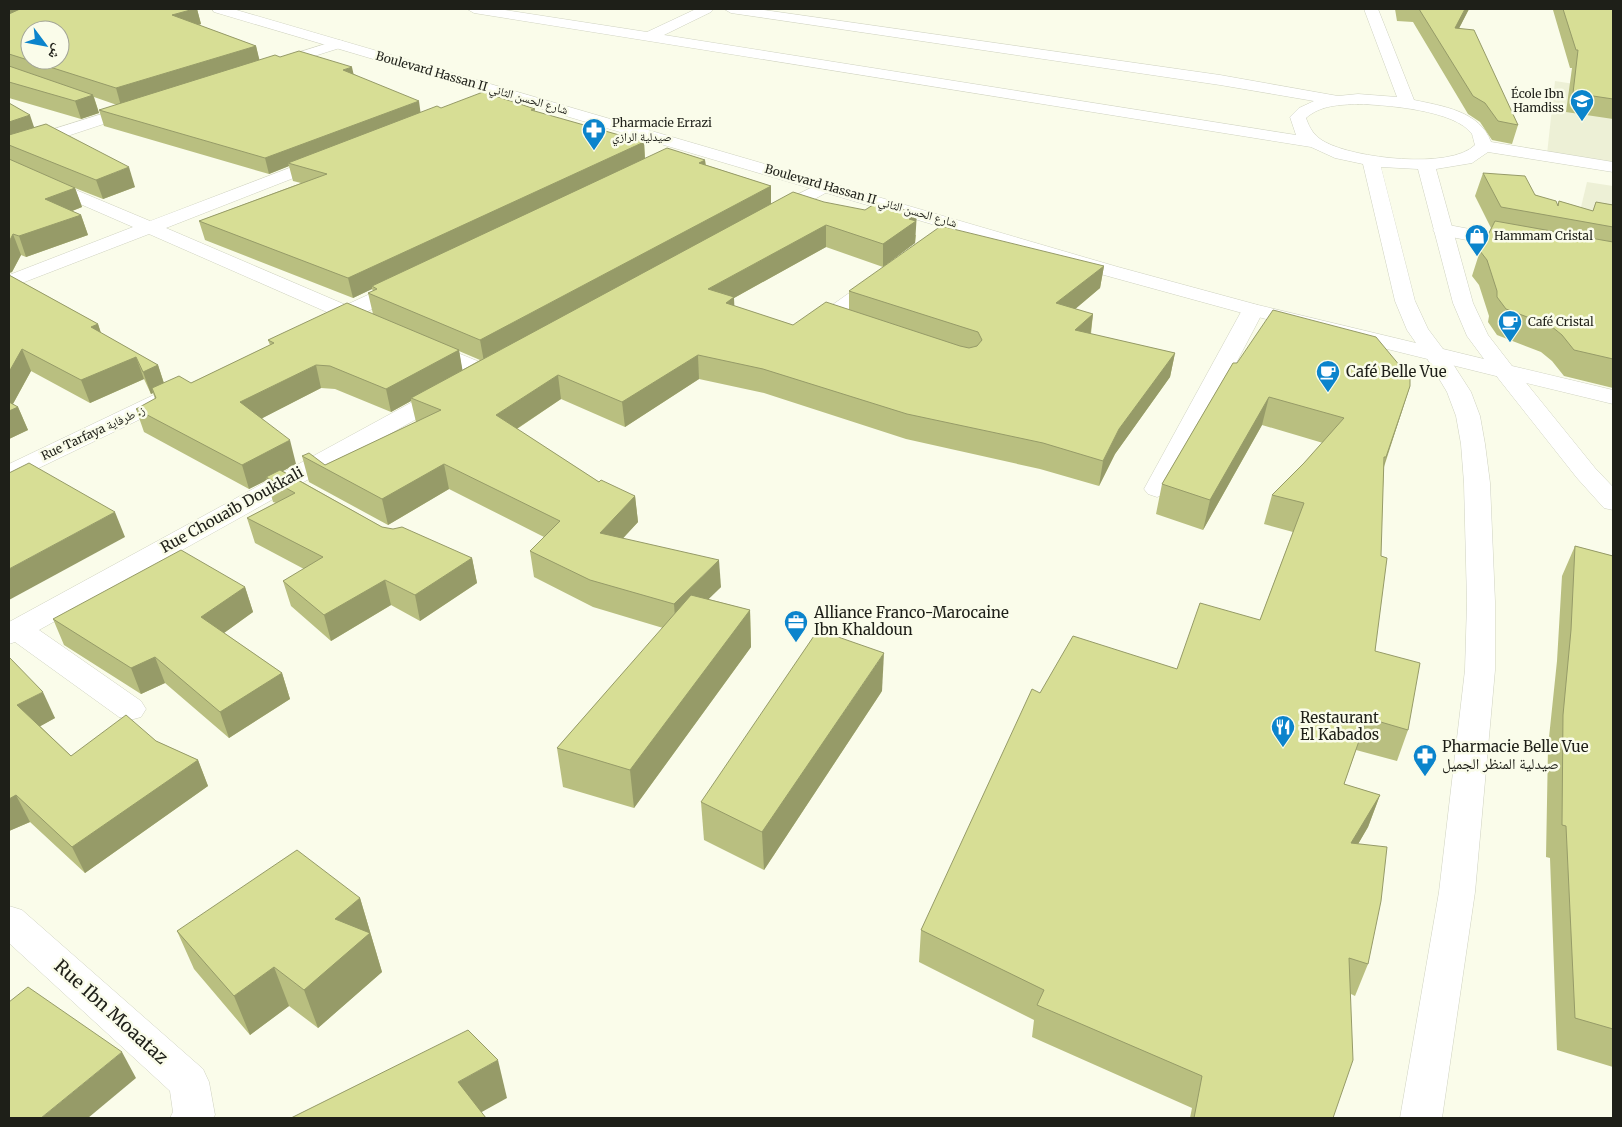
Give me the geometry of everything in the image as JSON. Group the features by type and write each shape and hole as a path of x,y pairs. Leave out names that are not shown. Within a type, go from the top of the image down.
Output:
{"street":[{"name":"Boulevard Hassan II شارع الحسن الثاني","path":"219,9 957,224 1111,271 1253,310 1613,397"},
{"path":"474,9 1316,143"},
{"path":"647,38 706,9"},
{"path":"731,9 1220,80 1336,100 1382,100 1407,103 1442,112 1466,121 1477,129 1484,138 1484,146 1478,153 1465,159 1426,165 1371,161 1340,153 1316,143 1303,134 1297,125 1298,117 1305,110 1336,100"},
{"path":"1370,9 1407,103"},
{"path":"263,68 338,44"},
{"path":"475,102 503,92"},
{"path":"92,104 120,113"},
{"path":"18,146 149,104"},
{"path":"1484,146 1613,167"},
{"path":"666,160 692,147"},
{"path":"9,282 345,152"},
{"path":"1371,161 1405,301 1418,330 1459,392 1468,416 1473,444 1480,544 1480,670 1457,892 1421,1118"},
{"path":"1426,165 1463,303 1478,336 1586,473 1613,502"},
{"path":"9,167 372,324"},
{"path":"755,224 825,186"},
{"path":"933,242 957,224"},
{"path":"1443,230 1538,247"},
{"path":"870,331 837,320 833,318 833,315 892,271"},
{"path":"302,334 426,275"},
{"path":"1157,488 1253,310"},
{"name":"Rue Chouaib Doukkali","path":"13,631 493,367 407,339"},
{"name":"Rue Tarfaya ز. طرفاية","path":"9,472 186,389"},
{"path":"285,481 310,494"},
{"path":"13,631 130,709"},
{"name":"Rue Ibn Moaataz","path":"9,920 190,1082 193,1116"}],"shaded area":[{"name":"École Ibn Hamdiss","path":"1555,81 1613,90 1613,165 1547,154"},
{"path":"1587,182 1613,186 1613,230 1577,224"}],"building":[{"path":"20,9 194,9 172,15 256,46 116,88 59,70 70,70 70,20 20,20 20,57 9,54 9,14"},
{"path":"1419,9 1465,9 1455,28 1474,30 1518,125 1498,121 1485,103 1473,96"},
{"path":"1563,9 1613,9 1613,99 1573,93 1578,50 1576,50"},
{"path":"299,51 352,67 343,70 419,101 265,158 99,110 275,55 280,57"},
{"path":"9,66 93,95 75,101 9,82"},
{"path":"483,92 535,109 531,110 644,142 348,278 199,221 327,174 288,163 437,106 441,108"},
{"path":"9,103 30,115 9,122"},
{"path":"46,124 129,167 96,180 9,145 9,135"},
{"path":"667,148 705,160 699,163 771,186 480,340 368,293 377,289 372,286"},
{"path":"9,159 75,188 45,199 81,215 19,236 13,234 9,242"},
{"path":"1483,173 1525,176 1535,195 1556,201 1558,206 1559,201 1593,211 1596,202 1613,205 1613,227 1501,207"},
{"path":"793,192 824,202 865,210 876,203 917,213 909,219 916,221 883,244 826,225 708,289 734,297 726,303 793,325 826,302 960,346 969,348 977,346 982,340 978,332 849,291 941,226 1104,266 1056,303 1093,314 1075,330 1175,353 1119,429 1103,461 1043,443 907,414 763,369 698,355 622,402 558,375 496,415 599,482 601,480 635,496 600,533 719,560 674,604 590,580 530,551 560,521 444,464 382,499 302,456 309,453 325,465 441,410 411,398"},
{"path":"1495,221 1613,242 1613,359 1574,350 1562,335 1551,326 1506,309 1497,297 1497,291 1487,260 1480,251"},
{"path":"9,275 98,324 91,327 158,365 143,372 136,357 81,380 22,349 9,372"},
{"path":"347,303 459,350 386,389 330,366 316,365 240,402 290,440 242,465 136,409 156,398 152,388 179,376 191,383 274,343 268,340"},
{"path":"1273,310 1376,337 1410,378 1410,386 1386,457 1384,457 1381,556 1387,558 1375,651 1420,663 1408,730 1367,718 1344,784 1380,795 1351,843 1387,847 1381,901 1368,964 1349,958 1353,1060 1333,1118 1194,1118 1202,1076 1037,1005 1044,990 921,930 1032,689 1040,693 1073,636 1177,669 1200,603 1260,620 1304,503 1272,495 1304,463 1344,418 1269,397 1210,500 1162,484 1233,363 1237,363"},
{"path":"9,402 18,407 9,411"},
{"path":"29,463 115,512 9,569 9,473"},
{"path":"280,470 382,527 393,529 402,527 472,558 415,595 385,580 324,615 283,581 323,557 247,518 295,493 266,477"},
{"path":"1575,546 1613,556 1613,1029 1575,1018 1566,826 1562,825 1563,715 1571,630"},
{"path":"181,550 245,587 201,617 282,673 220,712 155,657 131,668 53,619"},
{"path":"691,595 750,610 630,770 557,748"},
{"path":"818,630 884,653 762,832 701,802"},
{"path":"9,657 43,692 17,705 71,756 126,715 156,741 198,760 72,847 16,795 9,799"},
{"path":"297,850 360,898 335,919 370,933 304,990 274,967 234,996 177,931"},
{"path":"28,987 122,1052 41,1118 9,1118 9,1002"},
{"path":"468,1030 498,1060 458,1082 486,1118 291,1118"}],"place":[{"name":"École Ibn Hamdiss","path":"1582,122"},
{"name":"Pharmacie Errazi صيدلية الرازي","path":"594,151"},
{"name":"Hammam Cristal","path":"1477,257"},
{"name":"Café Cristal","path":"1510,343"},
{"name":"Café Belle Vue","path":"1328,393"},
{"name":"Alliance Franco-Marocaine Ibn Khaldoun","path":"796,643"},
{"name":"Restaurant El Kabados","path":"1283,748"},
{"name":"Pharmacie Belle Vue صيدلية المنظر الجميل","path":"1425,777"}]}
